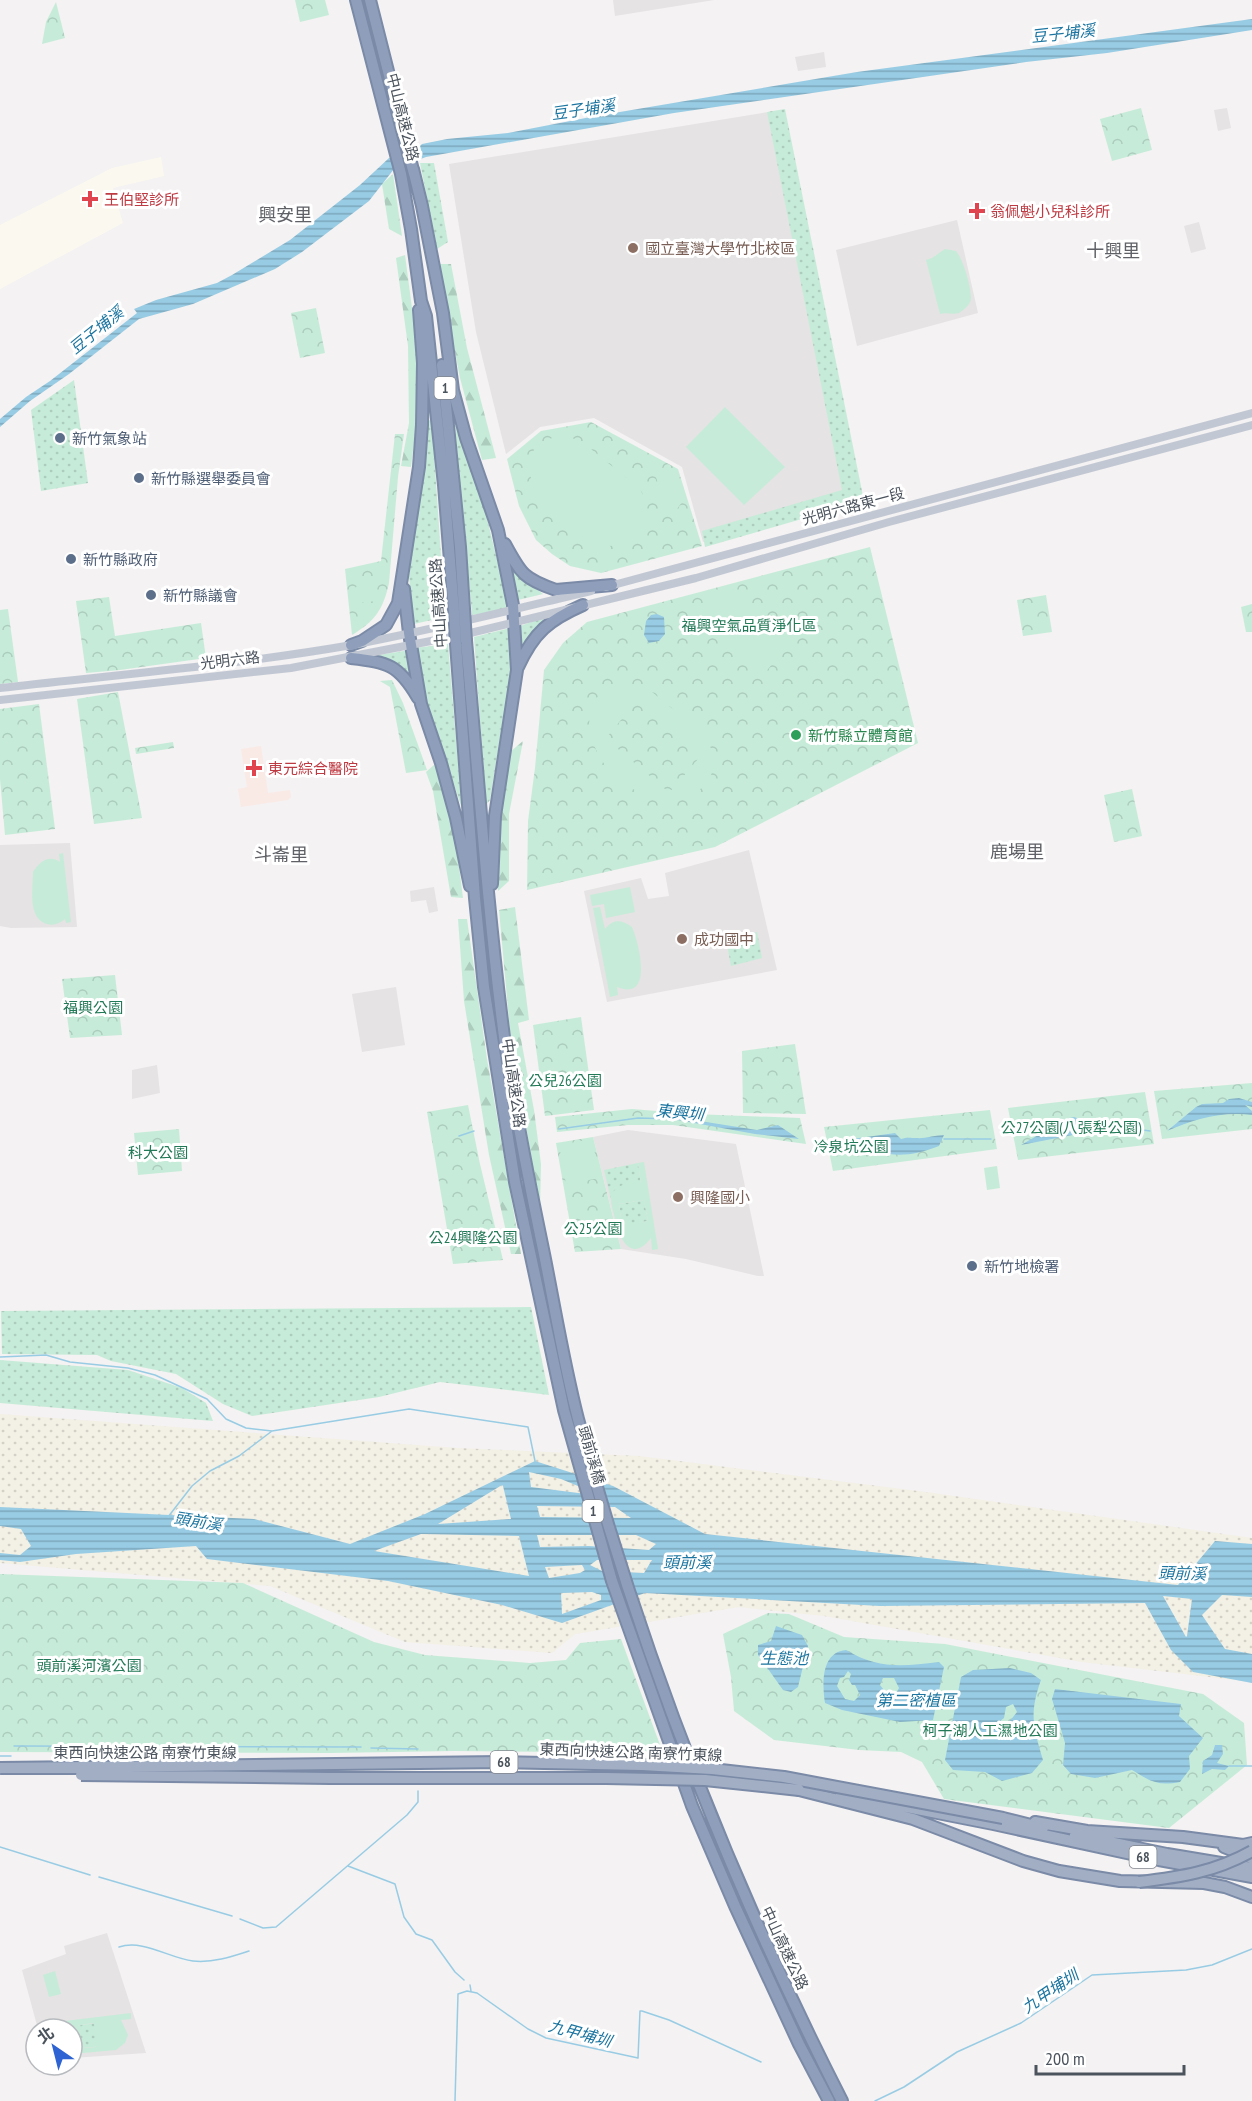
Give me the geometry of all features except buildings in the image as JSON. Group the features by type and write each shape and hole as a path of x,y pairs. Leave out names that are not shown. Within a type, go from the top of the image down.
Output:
{"highway":[{"name":"中山高速公路","path":"356,0 398,131 413,169 438,329 447,406 460,548 459,610"},
{"name":"中山高速公路","path":"369,0 398,131 401,174 421,301 426,316 459,610 475,898 484,987 507,1137 522,1208"},
{"path":"413,169 443,313 456,400 466,438 498,530 513,610 517,670 495,816 492,883 488,893"},
{"path":"351,645 386,625 398,603 419,467 423,363 418,311 421,301"},
{"path":"498,530 518,567 525,576 536,582 556,590 612,585"},
{"path":"403,575 409,633 422,704 441,763 456,819 468,881 475,898"},
{"path":"517,670 528,646 542,629 558,617 583,604"},
{"name":"中山高速公路","path":"461,640 504,1038 534,1208"},
{"path":"351,658 381,662 399,671 422,704"},
{"name":"頭前溪橋","path":"522,1208 564,1410 609,1569 692,1806"},
{"name":"頭前溪橋","path":"534,1208 577,1415 625,1580 677,1730 707,1805"},
{"name":"東西向快速公路 南寮竹東線","path":"0,1768 502,1762 712,1769 784,1777 1003,1818 1035,1830 1159,1860 1252,1877"},
{"name":"東西向快速公路 南寮竹東線","path":"0,1775 705,1780 822,1791 860,1797 1252,1868"},
{"path":"799,1790 913,1819 1043,1867 1078,1875 1139,1882 1204,1883 1225,1887 1252,1897"},
{"name":"中山高速公路","path":"707,1805 772,1959 842,2101"},
{"name":"中山高速公路","path":"692,1806 799,2044 829,2101"},
{"path":"1003,1818 1096,1832 1168,1836 1243,1845 1252,1843"},
{"path":"1168,1836 1203,1842 1252,1858"},
{"path":"1139,1882 1190,1875 1224,1865 1252,1851"}],"main road":[{"name":"光明六路東一段","path":"461,622 612,585 1252,413"},
{"name":"光明六路東一段","path":"461,640 583,604 706,576 889,522 1252,424"},
{"name":"光明六路","path":"0,688 262,658 351,645 461,622"},
{"name":"光明六路","path":"0,700 291,668 412,646 461,640"}],"shaded area":[{"path":"613,0 714,0 615,16"},
{"path":"824,52 826,67 798,71 795,57"},
{"path":"1227,108 1231,128 1218,131 1214,110"},
{"name":"國立臺灣大學竹北校區","path":"774,111 854,497 703,542 682,467 594,418 540,427 506,454 476,332 449,164"},
{"path":"161,157 164,176 113,188 123,223 0,289 0,225 112,168"},
{"path":"957,220 978,313 857,346 836,250"},
{"path":"1199,222 1206,249 1191,253 1184,226"},
{"name":"東元綜合醫院","path":"261,746 268,793 290,790 291,797 288,800 241,807 238,789 247,787 241,749"},
{"path":"70,843 77,927 11,928 0,926 0,845"},
{"name":"成功國中","path":"749,850 777,970 607,1002 584,891 641,878 648,899 669,896 665,873"},
{"path":"434,887 438,911 429,913 426,900 411,902 410,891"},
{"path":"396,987 405,1045 362,1052 352,994"},
{"path":"157,1065 160,1093 132,1099 132,1070"},
{"name":"興隆國小","path":"628,1130 736,1144 764,1276 686,1259 621,1249 593,1137"},
{"path":"107,1933 146,2053 84,2057 84,2017 35,2017 22,1970 66,1954 64,1946"}],"green space":[{"path":"295,0 325,0 329,15 300,22"},
{"path":"56,2 65,38 42,44 46,22"},
{"path":"1141,108 1152,150 1112,161 1100,119"},
{"path":"785,109 864,501 705,547 702,531 842,490 767,112"},
{"path":"420,163 434,163 448,242 437,249"},
{"path":"393,174 402,236 389,229 382,184"},
{"path":"945,249 956,251 959,255 970,287 970,302 967,307 956,314 940,314 926,260"},
{"path":"405,255 417,346 415,434 411,467 401,466 409,423 408,346 396,258"},
{"path":"438,264 451,264 467,348 496,458 482,460 460,378"},
{"path":"316,308 325,353 300,358 291,313"},
{"path":"74,380 88,483 41,491 31,410"},
{"path":"453,404 484,506 509,609 472,615"},
{"path":"725,407 785,467 744,505 686,447"},
{"path":"425,419 432,421 445,617 414,624 409,577"},
{"path":"591,422 678,469 702,546 601,573 570,566 536,540 519,506 507,459 541,431"},
{"path":"395,434 404,434 389,583 384,601 377,614 367,625 352,635 345,569 381,561"},
{"path":"565,436 581,441 639,488 645,498 647,518 644,527 630,540 609,546 605,553 526,484 531,479 532,453 540,443"},
{"path":"665,467 674,470 681,482 685,498 677,509 665,507 656,477 660,469"},
{"name":"福興空氣品質淨化區","path":"870,547 918,743 715,847 527,890 528,821 544,670 563,643 587,622"},
{"path":"508,563 529,583 543,594 518,600"},
{"path":"366,581 374,584 377,592 374,600 366,603 358,600 355,592 358,584"},
{"name":"福興空氣品質淨化區","path":"726,587 791,641 764,674 698,619 710,606 702,598 705,595 713,602"},
{"path":"1046,595 1052,632 1023,636 1017,600"},
{"path":"109,597 115,636 201,623 206,658 86,673 76,601"},
{"path":"1252,604 1252,632 1246,632 1241,607"},
{"path":"8,609 18,682 0,684 0,610"},
{"path":"548,616 519,649 520,626"},
{"path":"510,628 510,677 490,800 486,805 474,637"},
{"path":"448,644 462,809 424,693 414,648"},
{"path":"410,650 416,685 399,667 378,655"},
{"path":"392,680 403,703 427,770 406,773 390,687 380,681"},
{"path":"628,683 646,687 703,734 712,751 713,769 708,781 700,789 683,797 656,797 633,789 613,775 603,763 596,749 589,720 592,707 599,696 610,688","holes":["639,698 699,746 703,753 672,790 665,789 607,737"]},
{"path":"118,692 142,818 94,824 77,699"},
{"path":"39,704 55,829 5,835 0,779 0,709"},
{"path":"523,741 509,814 509,881 498,891 499,809 510,752"},
{"path":"173,742 174,748 136,754 135,748"},
{"path":"435,764 455,835 463,898 451,897 433,791 426,772"},
{"path":"1132,789 1142,836 1114,842 1104,795"},
{"path":"130,799 131,803 135,803 137,814 133,814 133,818 122,819 121,815 116,815 116,806 120,805 120,800"},
{"path":"63,853 71,922 66,923 65,919 52,925 41,921 36,916 32,902 33,872 45,860 52,859 60,862 59,854"},
{"path":"630,887 635,912 606,918 604,904 592,906 590,895"},
{"path":"515,907 529,1020 518,1023 541,1164 540,1209 510,1031 499,910"},
{"path":"600,907 605,929 617,921 632,927 640,957 640,979 636,986 629,989 617,987 618,995 610,997 593,908"},
{"path":"458,919 467,919 487,1059 521,1254 511,1254 489,1155 464,1001"},
{"path":"620,926 627,932 635,972 634,977 626,983 615,976 607,937 614,928"},
{"path":"757,932 762,958 731,966 726,939"},
{"name":"福興公園","path":"115,975 122,1035 70,1038 62,979"},
{"name":"公兒26公園","path":"581,1017 594,1110 545,1116 533,1025"},
{"path":"795,1044 806,1114 743,1113 742,1051"},
{"path":"1252,1083 1252,1129 1162,1139 1154,1091"},
{"name":"公27公園(八張犁公園)","path":"1145,1092 1154,1144 1018,1160 1008,1108"},
{"name":"公24興隆公園","path":"468,1105 503,1260 453,1264 427,1112"},
{"path":"632,1109 800,1118 806,1144 673,1125 628,1125 557,1132 555,1117"},
{"name":"冷泉坑公園","path":"990,1110 997,1149 833,1171 824,1127"},
{"name":"科大公園","path":"179,1129 182,1171 138,1175 134,1133"},
{"name":"公25公園","path":"593,1137 621,1249 575,1252 556,1143"},
{"path":"592,1139 600,1178 566,1184 559,1145"},
{"path":"644,1162 658,1249 652,1250 651,1238 638,1249 627,1245 620,1234 612,1207 612,1195 618,1187 632,1183 641,1184 638,1163","holes":["644,1200 648,1221 622,1225 619,1204"]},
{"path":"638,1163 641,1184 613,1195 611,1200 604,1170"},
{"path":"997,1166 1000,1188 987,1190 984,1168"},
{"path":"644,1200 648,1221 622,1226 619,1204"},
{"path":"531,1307 549,1395 440,1382 379,1397 252,1416 223,1404 176,1374 111,1361 97,1355 2,1354 1,1311"},
{"path":"0,1360 128,1370 182,1388 206,1403 213,1421 0,1403"},
{"name":"頭前溪河濱公園","path":"0,1574 243,1583 374,1642 425,1655 530,1663 566,1660 580,1643 621,1639 663,1753 0,1752"},
{"name":"柯子湖人工濕地公園","path":"768,1613 789,1614 844,1637 945,1644 1203,1694 1244,1723 1247,1765 1169,1828 944,1799 922,1762 901,1752 859,1750 774,1740 734,1711 731,1677 723,1634"},
{"path":"55,1971 61,1994 49,1997 43,1975"},
{"path":"131,2013 131,2019 121,2020 128,2035 125,2043 116,2050 84,2053 84,2048 97,2047 94,2023 84,2025 84,2019"},
{"path":"110,2021 113,2045 84,2048 84,2025"}],"sand":[{"path":"0,1414 457,1448 639,1456 926,1492 1252,1538 1252,1682 1082,1662 824,1616 739,1607 575,1634 552,1653 405,1642 270,1586 0,1563"}],"water":[{"name":"豆子埔溪","path":"1252,19 1252,30 1107,53 1026,62 674,113 426,157 394,169 369,201 302,252 275,269 193,304 139,319 69,374 30,401 0,427 0,419 137,313 134,309 156,300 217,283 232,275 290,240 360,185 389,158 416,150 422,144 508,133 857,72"},
{"path":"657,614 664,617 665,634 659,641 649,643 644,635 646,621 651,615"},
{"path":"1239,1098 1252,1102 1252,1107 1245,1105 1252,1111 1252,1115 1230,1114 1209,1117 1167,1131 1202,1104 1223,1103 1229,1099"},
{"path":"1074,1117 1104,1127 1136,1129 1130,1133 1078,1134 1021,1145 1066,1119"},
{"path":"672,1119 687,1119 757,1130 778,1125 799,1139 755,1134"},
{"path":"895,1133 901,1139 944,1135 939,1146 905,1155 874,1150 852,1139"},
{"name":"頭前溪","path":"535,1461 613,1486 705,1534 1178,1585 1215,1541 1252,1544 1252,1597 1222,1595 1202,1615 1225,1649 1252,1654 1252,1683 1193,1672 1171,1650 1145,1603 880,1606 645,1593 562,1623 502,1605 388,1581 207,1559 196,1546 76,1554 20,1562 0,1560 0,1553 20,1555 31,1546 21,1529 0,1526 0,1507 254,1519 350,1544 425,1514","holes":["529,1472 561,1479 602,1496 531,1487","502,1485 503,1486 511,1519 438,1524","537,1506 615,1507 631,1518 540,1517","421,1534 519,1536 529,1576 374,1551","537,1535 636,1535 656,1544 649,1550 589,1546 540,1547","597,1560 652,1560 644,1573 602,1571 590,1565","582,1565 585,1570 580,1573 549,1578 545,1567","592,1592 601,1595 601,1600 562,1614 561,1593","1163,1596 1192,1599 1187,1636 1186,1637"]},
{"name":"生態池","path":"776,1626 802,1635 808,1646 798,1687 791,1692 783,1690 758,1655 758,1645 771,1641"},
{"name":"第二密植區","path":"846,1650 881,1664 914,1665 939,1662 944,1667 933,1720 900,1722 842,1710 825,1703 825,1670 832,1656","holes":["848,1671 851,1674 849,1680 852,1685 855,1685 860,1695 854,1701 845,1699 837,1686 840,1678 844,1677","883,1678 894,1678 899,1688 891,1702 885,1698 884,1690 880,1685"]},
{"path":"1010,1668 1031,1673 1041,1680 1035,1702 1034,1720 1043,1760 1032,1773 1002,1781 985,1772 953,1770 945,1760 961,1677 973,1670","holes":["1013,1704 1017,1712 1009,1722 1012,1728 1010,1731 1002,1730 999,1722 1004,1718 1006,1707"]},
{"path":"1055,1689 1181,1704 1179,1716 1203,1738 1189,1756 1190,1769 1180,1782 1166,1784 1150,1780 1132,1770 1095,1778 1071,1774 1063,1765 1065,1743 1052,1699"},
{"path":"1215,1745 1222,1745 1223,1754 1217,1763 1229,1766 1225,1770 1212,1769 1202,1774 1203,1761 1212,1755"}],"waterway":[{"name":"東興圳","path":"559,1129 638,1118 674,1119"},
{"name":"東興圳","path":"1136,1129 1150,1131"},
{"name":"東興圳","path":"459,1136 474,1131"},
{"name":"東興圳","path":"944,1139 991,1139"},
{"name":"東興圳","path":"840,1140 853,1140"},
{"path":"0,1357 46,1355 70,1362 128,1368 155,1375 207,1399 226,1419 246,1428 272,1431 409,1409 528,1427 535,1461"},
{"path":"168,1517 192,1486 210,1471 239,1456 272,1431"},
{"path":"14,1746 361,1747"},
{"path":"371,1748 418,1749"},
{"path":"0,1756 11,1756"},
{"path":"1229,1766 1252,1766"},
{"path":"240,1919 263,1928 276,1927 407,1815 418,1802 418,1791"},
{"path":"0,1847 90,1875"},
{"path":"348,1866 395,1884 404,1917 416,1934 432,1940 455,1972 464,1980"},
{"path":"99,1877 232,1916"},
{"path":"119,1947 137,1945 193,1961 221,1959 249,1951"},
{"name":"九甲埔圳","path":"875,2101 904,2087 957,2052 1021,2023 1092,1975 1186,1970 1212,1965 1252,1949"},
{"name":"九甲埔圳","path":"470,1985 471,1991"},
{"name":"九甲埔圳","path":"455,2101 458,1994 467,1991 477,1993 528,2029 546,2038 638,2058 640,2011 642,2011 669,2020 761,2062"}],"place":[{"name":"王伯堅診所","path":"90,199"},
{"name":"翁佩魁小兒科診所","path":"977,211"},
{"name":"國立臺灣大學竹北校區","path":"633,248"},
{"name":"新竹氣象站","path":"60,438"},
{"name":"新竹縣選舉委員會","path":"139,478"},
{"name":"新竹縣政府","path":"71,559"},
{"name":"新竹縣議會","path":"151,595"},
{"name":"新竹縣立體育館","path":"796,735"},
{"name":"東元綜合醫院","path":"254,768"},
{"name":"成功國中","path":"682,939"},
{"name":"興隆國小","path":"678,1197"},
{"name":"新竹地檢署","path":"972,1266"}],"district":[{"name":"興安里","path":"285,214"},
{"name":"十興里","path":"1113,250"},
{"name":"鹿場里","path":"1017,851"},
{"name":"斗崙里","path":"281,854"}]}
